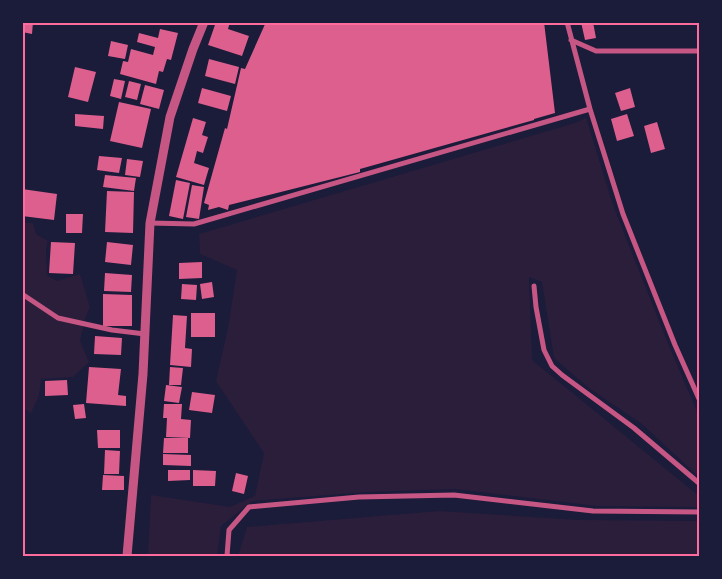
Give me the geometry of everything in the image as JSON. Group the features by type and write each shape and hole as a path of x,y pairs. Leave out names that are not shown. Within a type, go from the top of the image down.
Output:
{"street":[{"path":"127,556 143,374 150,223 170,117 193,48 204,22"},
{"path":"567,22 590,109 623,214 675,345 700,401"},
{"path":"571,40 596,52 700,51"},
{"path":"150,223 194,224 590,109"},
{"path":"534,286 544,350 552,366 634,428 700,484"},
{"path":"22,294 58,318 112,330 145,334"},
{"path":"228,556 229,530 249,507 267,505 359,497 454,495 593,511 700,512"}],"shaded area":[{"path":"586,118 614,208 699,416 699,477 642,424 589,388 554,358 542,282 529,277 532,360 699,496 699,507 597,506 455,489 367,492 252,501 221,526 217,556 148,556 151,495 230,507 255,496 264,453 216,381 228,328 237,270 200,254 199,234 575,123"},
{"path":"22,223 33,223 36,234 48,241 46,249 47,275 57,281 80,274 90,307 80,341 89,362 73,377 41,379 39,396 31,413 22,407"},
{"path":"439,511 579,520 699,521 699,556 238,556 247,527"}],"building":[{"path":"22,22 33,22 32,34 22,32"},
{"path":"216,22 230,22 228,29 249,36 242,56 208,45"},
{"path":"266,22 544,22 555,113 360,169 360,172 229,205 228,210 219,207 208,210 209,205 204,203 225,128 227,129 241,68 245,69"},
{"path":"581,22 593,22 596,38 585,40"},
{"path":"160,29 178,33 171,60 167,59 163,72 159,71 156,84 120,74 123,61 128,62 131,49 153,55 155,47 137,42 139,33 158,38"},
{"path":"111,41 128,45 125,59 108,56"},
{"path":"209,59 239,67 235,84 205,76"},
{"path":"75,67 96,72 88,102 68,97"},
{"path":"114,79 125,81 121,99 110,96"},
{"path":"129,81 141,84 137,100 125,97"},
{"path":"145,85 164,90 159,109 140,104"},
{"path":"202,88 231,96 227,111 198,103"},
{"path":"630,88 635,107 621,111 615,93"},
{"path":"119,102 151,109 142,148 110,141"},
{"path":"75,114 104,116 103,129 75,126"},
{"path":"627,114 634,136 617,141 611,119"},
{"path":"193,118 206,122 202,135 208,137 203,153 197,151 194,163 209,168 204,185 176,177"},
{"path":"657,122 665,149 651,153 644,126"},
{"path":"99,156 122,158 119,173 97,170"},
{"path":"127,159 143,161 140,177 125,175"},
{"path":"105,175 136,178 134,191 103,187"},
{"path":"176,180 190,183 183,219 169,216"},
{"path":"192,185 204,187 199,219 186,217"},
{"path":"22,189 57,194 54,220 22,216"},
{"path":"107,191 134,192 133,233 105,232"},
{"path":"66,214 83,214 82,233 66,233"},
{"path":"51,242 75,243 73,274 49,273"},
{"path":"107,242 133,245 131,265 105,262"},
{"path":"202,262 202,278 179,279 179,263"},
{"path":"105,273 132,275 131,292 104,291"},
{"path":"212,282 214,297 202,299 200,284"},
{"path":"182,284 197,285 196,300 181,299"},
{"path":"103,294 132,295 132,326 103,326"},
{"path":"191,313 215,313 215,337 191,337"},
{"path":"173,315 187,316 185,348 192,349 191,367 170,365"},
{"path":"95,336 122,338 121,355 94,354"},
{"path":"89,367 121,369 118,395 126,396 126,406 86,403"},
{"path":"170,367 183,368 181,385 169,385"},
{"path":"67,380 68,395 45,396 45,381"},
{"path":"166,385 182,387 179,403 164,401"},
{"path":"192,392 215,395 212,413 189,410"},
{"path":"84,404 86,418 75,419 73,405"},
{"path":"164,404 182,404 181,419 191,420 190,438 166,437 167,418 163,418"},
{"path":"97,430 120,430 120,448 98,448"},
{"path":"164,438 188,438 188,453 163,453"},
{"path":"105,450 120,451 119,474 104,474"},
{"path":"163,454 191,455 191,466 163,465"},
{"path":"168,470 190,470 190,480 168,481"},
{"path":"193,470 216,471 215,486 193,486"},
{"path":"236,473 248,476 244,494 232,491"},
{"path":"103,475 124,476 124,490 102,490"}]}
